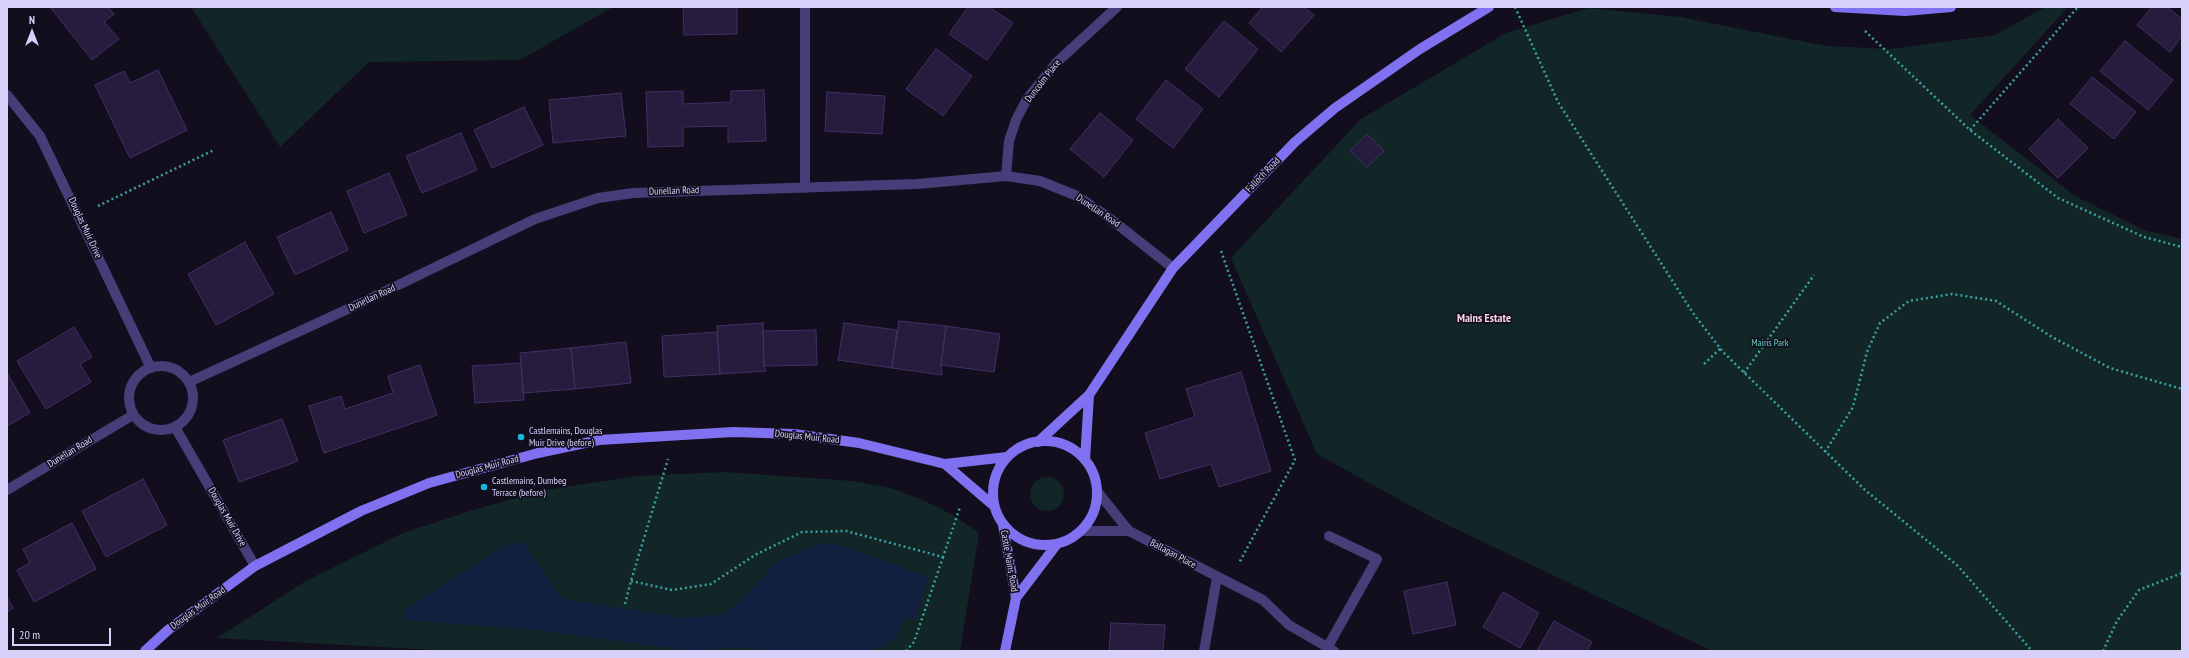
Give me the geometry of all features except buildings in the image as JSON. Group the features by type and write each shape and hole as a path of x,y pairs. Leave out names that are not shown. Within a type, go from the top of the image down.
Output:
{"street":[{"path":"805,7 805,188"},
{"name":"Duncolm Place","path":"1006,176 1009,140 1016,120 1027,99 1056,62 1117,7"},
{"name":"Falloch Road","path":"1038,442 1089,395 1172,268 1295,142 1335,108 1420,50 1489,7"},
{"path":"1838,7 1905,11 1951,7"},
{"name":"Douglas Muir Drive","path":"7,95 40,136 79,214 152,368"},
{"name":"Dunellan Road","path":"189,382 361,303 535,219 598,198 633,193 916,184 1006,176 1040,180 1077,196 1108,217 1172,268"},
{"path":"168,366 182,374 189,382 193,393 191,410 185,420 175,427 156,430 140,423 133,415 128,400 131,386 138,375 152,368 168,366"},
{"name":"Falloch Road","path":"1085,460 1089,395"},
{"name":"Dunellan Road","path":"7,490 133,415"},
{"name":"Douglas Muir Drive","path":"175,427 255,566"},
{"name":"Douglas Muir Road","path":"145,651 168,630 255,566 361,511 429,483 530,455 599,440 733,432 794,434 859,443 944,464 1007,458"},
{"path":"1038,442 1055,443 1072,449 1085,460 1093,475 1096,492 1095,506 1090,519 1080,531 1070,539 1056,544 1042,545 1027,542 1014,535 1003,525 994,506 993,493 994,480 999,468 1007,458 1021,447 1038,442"},
{"name":"Douglas Muir Road","path":"944,464 994,506"},
{"name":"Ballagan Place","path":"1096,492 1129,531 1263,600 1289,625 1330,649"},
{"name":"Castle Mains Road","path":"1003,525 1016,598 1005,651"},
{"name":"Ballagan Place","path":"1080,531 1129,531"},
{"path":"1329,536 1377,559 1330,649"},
{"name":"Castle Mains Road","path":"1016,598 1056,544"},
{"path":"1204,651 1217,577"}],"path":[{"path":"1515,7 1558,102 1680,293 1721,348 1744,373 1865,490 1958,566 2032,651"},
{"path":"1838,7 1970,130 2058,198 2144,237 2182,246"},
{"path":"1970,130 2078,7"},
{"path":"79,214 214,150"},
{"path":"1212,228 1295,460 1238,564"},
{"path":"1744,373 1814,275"},
{"path":"1825,452 1853,407 1867,352 1880,323 1909,301 1952,294 1996,301 2052,337 2110,368 2182,389"},
{"path":"1704,364 1721,348"},
{"path":"625,604 676,436"},
{"path":"906,651 914,642 968,484"},
{"path":"631,581 672,590 711,584 755,554 802,532 846,531 943,557"},
{"path":"2103,651 2117,621 2138,590 2182,573"}],"green space":[{"path":"191,7 613,7 520,60 369,62 280,147"},
{"name":"Mains Park","path":"2045,7 2068,7 1970,115 2075,196 2144,230 2182,239 2182,651 1712,651 1433,518 1317,454 1231,258 1361,119 1506,33 1589,8 1680,17 1826,46 1890,49 1995,35"},
{"path":"725,472 853,481 891,488 923,500 953,515 979,533 960,651 452,651 217,638 306,581 403,533 473,510 546,490 636,476"},
{"path":"1050,477 1059,482 1063,487 1063,501 1059,506 1054,510 1044,511 1040,510 1031,501 1030,491 1031,487 1040,478"}],"water":[{"path":"523,542 562,599 685,618 724,614 746,596 775,563 821,543 839,545 929,577 914,620 904,618 897,636 884,646 868,650 775,651 736,647 693,651 536,630 404,620 406,609 503,546"}],"place":[{"name":"Castlemains, Douglas Muir Drive (before)","path":"521,437"},
{"name":"Castlemains, Dumbeg Terrace (before)","path":"484,487"}],"district":[{"name":"Mains Estate","path":"1484,319"}]}
